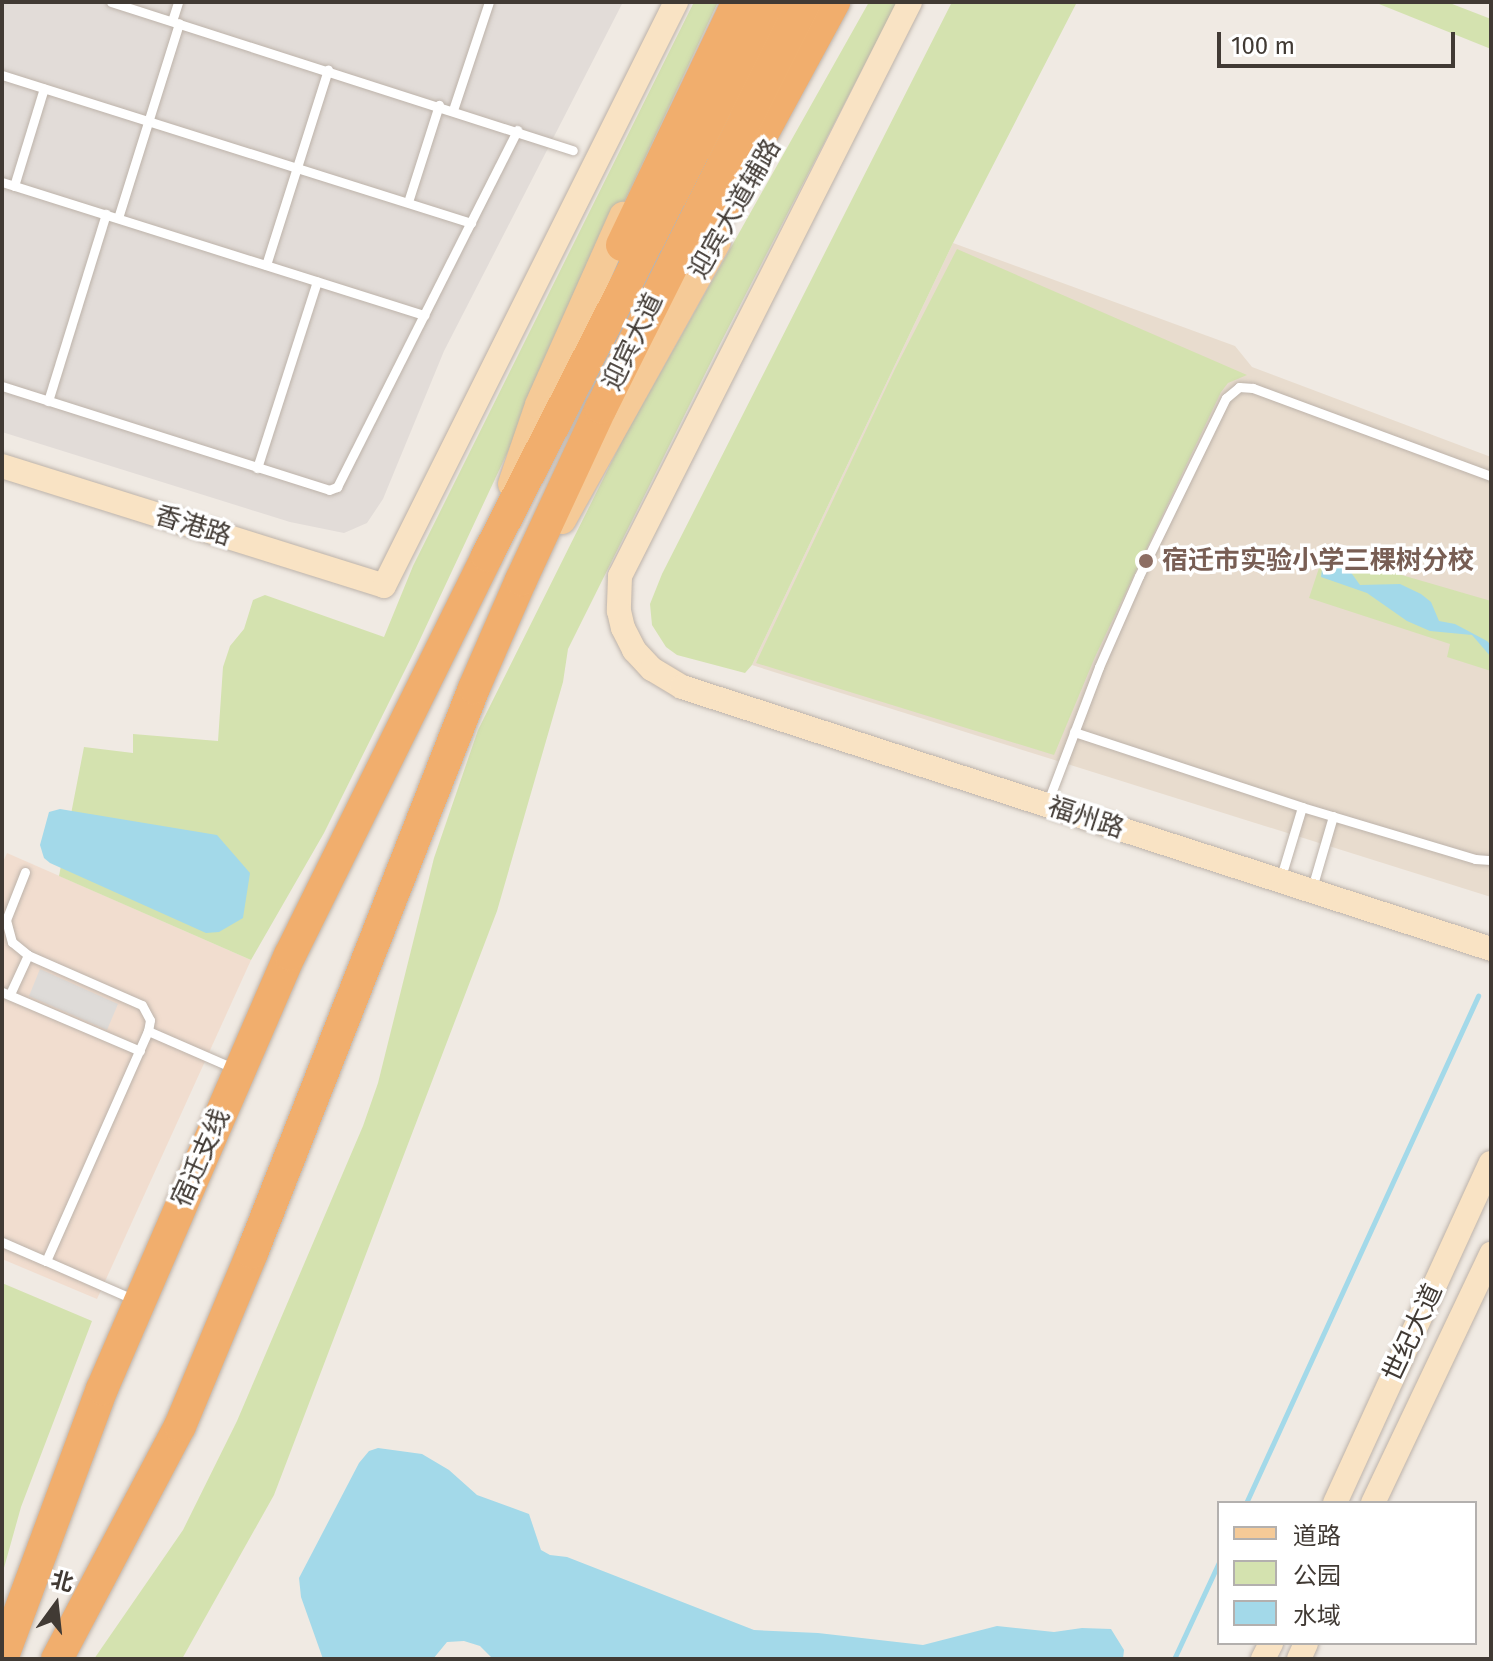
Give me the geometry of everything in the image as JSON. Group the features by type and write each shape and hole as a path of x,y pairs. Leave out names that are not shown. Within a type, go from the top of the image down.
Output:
{"highway":[{"path":"487,556 623,242 738,2"},
{"name":"迎宾大道","path":"430,669 770,2"},
{"name":"迎宾大道","path":"57,1659 180,1426 280,1182 474,688 521,580 601,408 804,2"},
{"path":"601,408 717,224 834,2"},
{"name":"宿迁支线","path":"2,1659 102,1389 139,1302 290,955 430,669"}],"main road":[{"path":"487,556 539,405 594,279 724,2"},
{"name":"迎宾大道辅路","path":"521,580 572,505 635,385 850,2"}],"street":[{"name":"香港路","path":"2,466 384,586 676,2"},
{"name":"福州路","path":"910,2 620,576 619,611 628,639 652,669 682,687 1491,949"},
{"name":"世纪大道","path":"1336,1501 1491,1163"},
{"name":"世纪大道","path":"1374,1501 1491,1254"}],"lane":[{"path":"111,2 573,150"},
{"path":"118,218 176,22 178,2"},
{"path":"453,110 489,2"},
{"path":"266,265 328,70"},
{"path":"2,75 471,223"},
{"path":"14,186 44,88"},
{"path":"408,202 439,105"},
{"path":"2,386 329,490 337,487 517,130"},
{"path":"2,182 425,315"},
{"path":"48,401 106,214"},
{"path":"257,468 317,281"},
{"path":"1047,805 1074,732 1149,555 1226,398 1239,387 1253,388 1491,476"},
{"path":"1074,732 1302,807 1475,859 1491,860"},
{"path":"1280,881 1302,807"},
{"path":"1311,891 1333,816"},
{"path":"25,872 6,920 12,942 28,955 142,1005 150,1020 140,1051 46,1261"},
{"path":"28,955 6,993 140,1051"},
{"path":"148,1031 239,1071"},
{"path":"2,1242 139,1302"}],"shaded area":[{"path":"2,2 623,2 444,351 383,499 367,523 344,533 290,522 2,432"},
{"name":"宿迁市实验小学三棵树分校","path":"953,243 1235,346 1252,367 1491,457 1491,897 752,665"},
{"path":"7,853 251,960 97,1299 2,1259 2,864"},
{"path":"40,969 118,1004 107,1030 29,996"}],"green space":[{"path":"694,2 718,2 416,648 324,833 251,960 59,876 84,747 133,753 133,734 218,741 223,667 230,646 244,629 253,600 265,595 384,637 413,566"},
{"path":"869,2 897,2 720,344 568,649 563,682 497,911 274,1495 182,1659 94,1659 183,1530 237,1421 363,1126 378,1083 434,858 478,730 622,441"},
{"path":"952,2 1077,2 953,243 752,665 745,673 677,655 666,647 652,625 650,604 662,574"},
{"path":"1374,2 1447,2 1491,19 1491,49"},
{"path":"957,249 1247,375 1228,383 1221,392 1095,657 1054,755 756,663 895,369"},
{"path":"1333,555 1491,601 1491,671 1447,657 1450,644 1309,598 1323,556"},
{"path":"2,1283 92,1321 21,1507 2,1575"}],"water":[{"path":"1336,565 1347,567 1360,585 1400,584 1421,594 1431,602 1439,621 1455,624 1487,641 1491,645 1491,657 1472,635 1430,631 1407,621 1367,593 1321,577 1322,569"},
{"path":"60,809 217,835 250,873 243,918 219,932 206,933 50,863 44,858 40,845 49,812"},
{"path":"378,1448 422,1454 449,1470 477,1495 529,1514 541,1550 550,1555 567,1557 754,1630 818,1633 923,1645 997,1626 1054,1632 1082,1628 1111,1629 1124,1650 1123,1659 493,1659 480,1646 464,1641 447,1642 433,1659 323,1659 301,1597 299,1578 359,1463 369,1451"}],"waterway":[{"path":"1247,1501 1478,996"},
{"path":"1174,1659 1217,1566"}],"place":[{"name":"宿迁市实验小学三棵树分校","path":"1146,561"}]}
